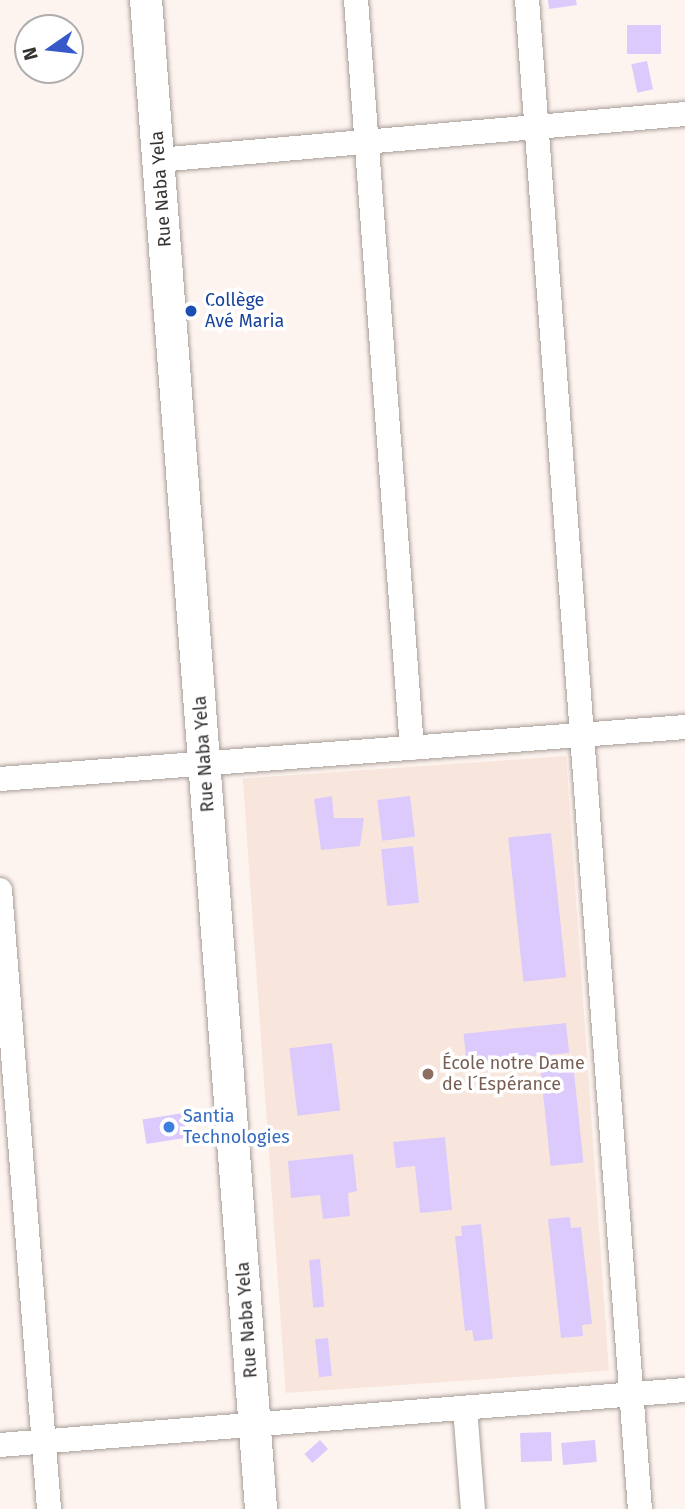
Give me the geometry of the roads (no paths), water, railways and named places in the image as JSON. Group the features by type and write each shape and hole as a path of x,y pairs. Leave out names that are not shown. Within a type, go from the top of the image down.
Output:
{"street":[{"name":"Rue Naba Yela","path":"146,0 261,1509"},
{"path":"356,0 411,748"},
{"path":"527,0 640,1509"},
{"path":"158,160 685,114"},
{"path":"0,779 685,727"},
{"path":"0,890 49,1509"},
{"path":"0,1445 685,1390"},
{"path":"465,1408 473,1509"}],"place":[{"name":"Collège Avé Maria","path":"191,311"},
{"name":"École notre Dame de l´Espérance","path":"428,1074"},
{"name":"Santia Technologies","path":"169,1127"}]}
